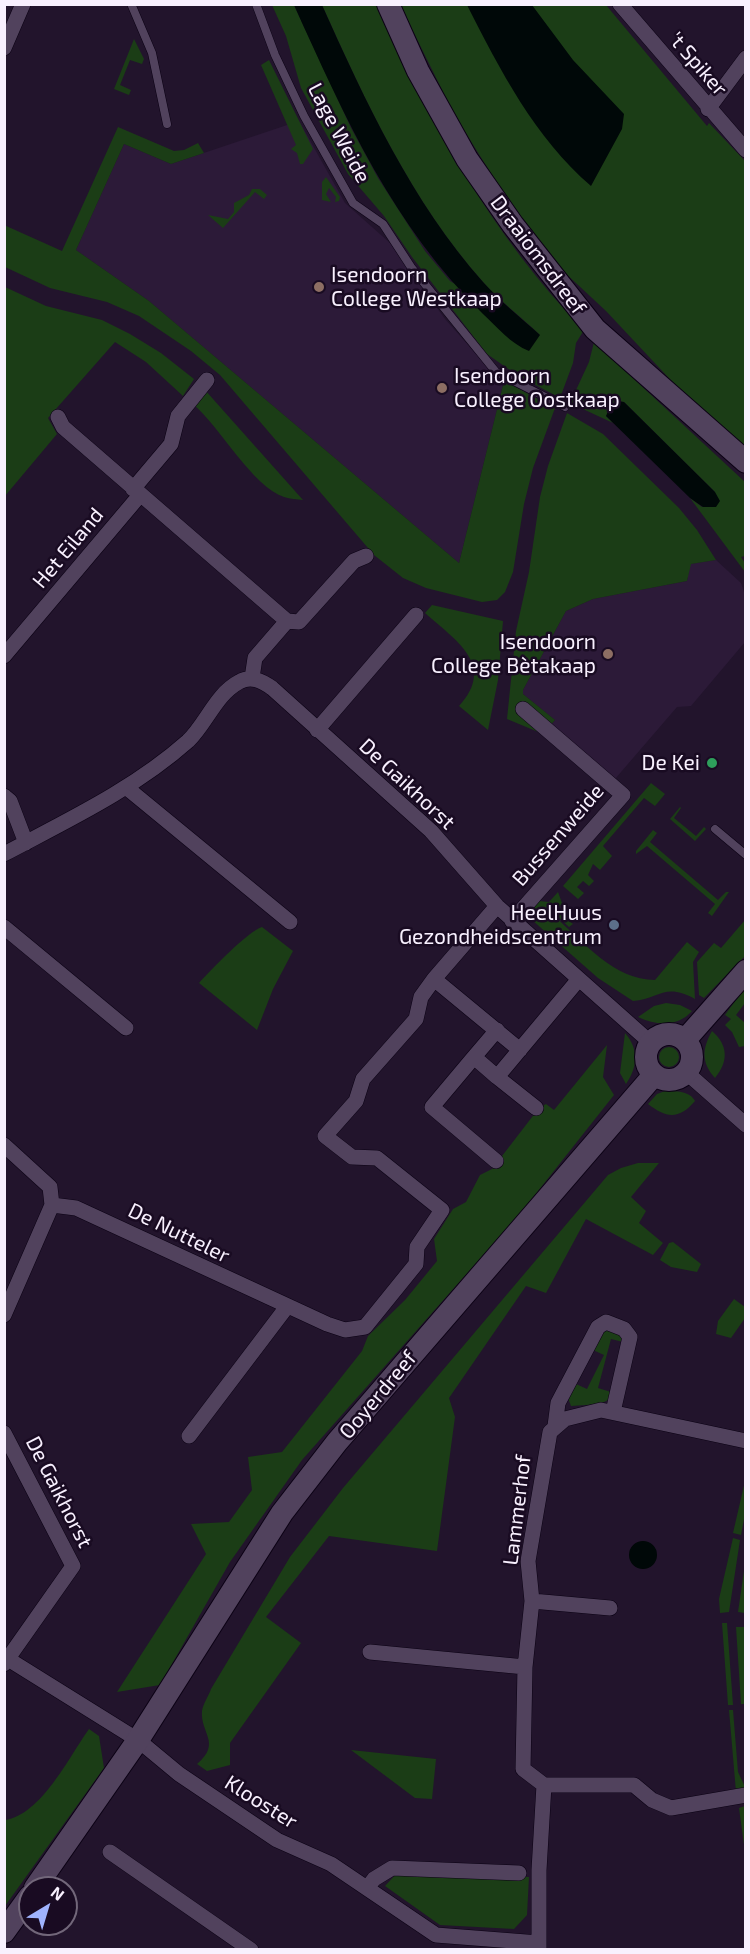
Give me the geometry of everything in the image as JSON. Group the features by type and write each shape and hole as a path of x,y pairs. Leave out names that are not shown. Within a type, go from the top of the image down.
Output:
{"street":[{"path":"4,48 23,4"},
{"name":"Draaiomsdreef","path":"388,4 418,70 467,159 513,225 595,329 746,462"},
{"name":"'t Spiker","path":"620,4 708,109 746,150"},
{"path":"708,109 746,58"},
{"name":"Het Eiland","path":"4,656 137,492 171,444 178,416 207,380"},
{"path":"58,417 63,427 287,621 299,622 354,561 366,556"},
{"path":"317,730 416,615"},
{"path":"4,854 127,788 189,740 230,687 252,678 255,658 287,621"},
{"name":"De Gaikhorst","path":"252,678 272,688 431,831 496,906 651,1043"},
{"name":"Bussenweide","path":"512,921 623,795 523,709"},
{"path":"127,788 290,922"},
{"path":"4,796 10,801 26,843"},
{"name":"De Nutteler","path":"52,1205 76,1208 286,1308 345,1330 364,1327 416,1264 417,1246 442,1210 377,1158 352,1157 325,1136 356,1101 363,1079 416,1019 421,997 434,979 496,906"},
{"path":"4,927 126,1028"},
{"path":"685,1040 746,971"},
{"path":"434,979 520,1050"},
{"path":"497,1077 579,979"},
{"path":"496,1030 432,1107 496,1161"},
{"path":"667,1034 685,1040 692,1056 687,1072 674,1080 663,1080 654,1075 646,1059 651,1043 667,1034"},
{"path":"474,1057 536,1108"},
{"path":"687,1072 746,1125"},
{"name":"Ooyerdreef","path":"43,1876 138,1740 282,1513 337,1442 654,1075"},
{"path":"4,1145 50,1187 52,1205 4,1316"},
{"path":"189,1436 286,1308"},
{"name":"Lammerhof","path":"544,1785 523,1769 525,1667 532,1602 528,1561 547,1440 555,1426 558,1403 598,1327 606,1322 624,1329 630,1337 613,1412"},
{"path":"555,1426 564,1419 590,1411 613,1412 746,1441"},
{"name":"De Gaikhorst","path":"4,1432 73,1566 6,1662 138,1740"},
{"path":"532,1602 610,1608"},
{"path":"370,1652 525,1667"},
{"name":"Klooster","path":"138,1740 180,1774 277,1840 331,1864 436,1935 539,1946"},
{"path":"539,1946 538,1870 544,1785 634,1785 652,1800 670,1808 746,1795"},
{"path":"111,1852 251,1950"},
{"path":"368,1887 375,1879 392,1868 519,1873"},
{"path":"4,1932 18,1913"}],"lane":[{"name":"Lage Weide","path":"256,4 275,55 304,116 353,203 383,224 411,267 496,372 565,407"},
{"path":"132,5 152,53 167,124"},
{"path":"715,829 746,855"}],"shaded area":[{"path":"294,5 322,5 373,114 412,185 457,251 483,282 540,335 529,351 505,335 451,280 397,207 352,129"},
{"path":"467,5 532,5 573,60 624,114 622,129 591,186 553,147 520,102"},
{"path":"299,121 345,203 390,243 445,319 492,372 504,381 459,563 149,301 76,250 124,144 171,164"},
{"path":"617,401 624,402 715,492 720,501 716,507 703,507 690,498 606,416 611,405"},
{"path":"716,560 741,583 745,595 745,642 691,706 677,707 615,779 551,725 555,720 523,694 523,690 566,611 593,599 687,581 690,564"},
{"path":"643,1541 653,1545 657,1555 653,1565 643,1569 633,1565 629,1555 633,1545"}],"green space":[{"path":"272,5 294,5 351,128 378,178 425,251 450,281 540,335 483,282 457,251 412,185 355,78 322,5 376,5 418,92 492,217 551,294 584,330 576,343 573,363 560,398 517,375 487,354 412,257 384,216 348,174 301,88 286,36"},
{"path":"400,5 606,5 707,126 709,123 745,161 745,453 681,391 606,311 548,257 503,193 454,114"},
{"path":"134,39 144,59 142,64 130,60 120,85 131,90 129,95 114,89"},
{"path":"269,60 313,149 303,164 300,164 297,153 291,149 296,145 261,65"},
{"path":"118,127 174,151 184,150 198,143 204,153 171,164 124,144 76,250 149,301 459,563 504,381 555,408 533,468 524,504 513,572 505,592 497,600 482,602 426,588 403,578 374,555 220,375 191,351 139,316 107,302 50,288 5,267 4,225 62,251"},
{"path":"326,177 340,197 339,201 335,202 336,197 329,188 326,194 331,202 322,200 322,182"},
{"path":"252,189 260,189 267,195 264,199 255,192 223,228 208,215 228,219 234,212 234,203 249,195"},
{"path":"5,287 46,306 102,320 161,353 194,379 183,396 146,362 115,342 48,418 57,434 5,496"},
{"path":"594,342 745,482 745,556 741,557 745,563 745,572 690,498 702,507 715,492 624,402 617,401 606,416 613,423 570,403 589,362"},
{"path":"205,390 303,500 284,497 272,491 249,469 193,404"},
{"path":"567,413 603,434 679,508 697,530 716,560 691,564 687,581 593,599 566,611 523,690 523,694 555,720 543,734 507,719 516,631 529,572 540,497 548,466"},
{"path":"432,605 503,621 498,680 488,730 459,706 470,691 474,678 473,666 468,654 459,643 425,613"},
{"path":"651,783 665,794 655,806 644,798 603,846 612,856 600,870 593,864 588,875 594,881 589,886 583,881 577,887 584,893 578,899 563,886"},
{"path":"680,807 674,818 696,836 704,827 706,829 695,841 670,819"},
{"path":"653,830 657,833 650,842 718,900 729,892 712,916 708,913 715,904 647,846 636,854"},
{"path":"558,892 562,903 557,910 573,924 569,927 551,910 548,916 551,919 555,917 600,958 626,974 655,980 687,942 699,952 693,962 695,999 685,994 669,992 633,1001 598,978 532,920 536,915 531,911 539,901 549,902"},
{"path":"745,920 745,956 704,998 699,995 697,962 714,943 721,948"},
{"path":"262,927 293,951 273,989 257,1030 199,983 239,943"},
{"path":"745,987 745,1003 736,1015 745,1023 745,1046 739,1047 732,1032 725,1025 731,1019 725,1015"},
{"path":"666,1003 680,1005 692,1011 680,1020 667,1023 652,1022 638,1017 654,1006"},
{"path":"712,1031 721,1042 725,1053 723,1065 715,1078 707,1066 704,1055"},
{"path":"625,1033 635,1052 635,1065 626,1084 620,1073"},
{"path":"607,1045 603,1077 614,1095 523,1210 302,1460 230,1562 160,1685 117,1692 206,1554 191,1524 229,1522 252,1490 248,1457 282,1452 362,1351 368,1336 405,1300 437,1261 434,1239 453,1209 466,1202 480,1175 498,1166 502,1156 539,1108 546,1104 554,1110"},
{"path":"669,1047 676,1050 679,1057 676,1064 669,1067 662,1064 659,1057 662,1050"},
{"path":"665,1091 686,1093 695,1101 683,1111 672,1115 661,1112 648,1104 657,1094"},
{"path":"638,1163 659,1163 631,1197 646,1211 639,1223 663,1243 653,1255 586,1219 546,1293 526,1286 449,1398 455,1417 437,1551 329,1536 266,1617 301,1643 230,1743 230,1765 207,1771 197,1764 208,1750 209,1744 202,1711 211,1689 290,1557 343,1488 608,1175"},
{"path":"673,1242 701,1264 697,1272 671,1267 660,1260 669,1243"},
{"path":"734,1299 745,1307 745,1318 731,1338 716,1334 718,1321"},
{"path":"606,1329 620,1332 623,1342 611,1339 598,1388 611,1392 608,1400 600,1404 571,1406 568,1398 576,1384 587,1389 604,1355 593,1350"},
{"path":"745,1481 745,1514 741,1535 733,1533"},
{"path":"733,1538 740,1540 729,1612 720,1613 719,1599"},
{"path":"745,1564 745,1613 738,1612"},
{"path":"722,1623 727,1623 733,1705 728,1705"},
{"path":"736,1627 745,1627 745,1704 741,1704"},
{"path":"729,1710 733,1710 738,1772 745,1787 736,1792"},
{"path":"89,1729 99,1736 104,1768 27,1876 18,1876 18,1888 5,1906 5,1820 18,1816 30,1808 63,1769"},
{"path":"351,1750 436,1759 432,1799 415,1798"},
{"path":"745,1806 745,1852 739,1808"},
{"path":"398,1872 529,1877 527,1915 514,1929 440,1925 385,1886"}],"place":[{"name":"Isendoorn College Westkaap","path":"319,287"},
{"name":"Isendoorn College Oostkaap","path":"442,388"},
{"name":"Isendoorn College Bètakaap","path":"608,654"},
{"name":"De Kei","path":"712,763"},
{"name":"HeelHuus Gezondheidscentrum","path":"614,925"}]}
